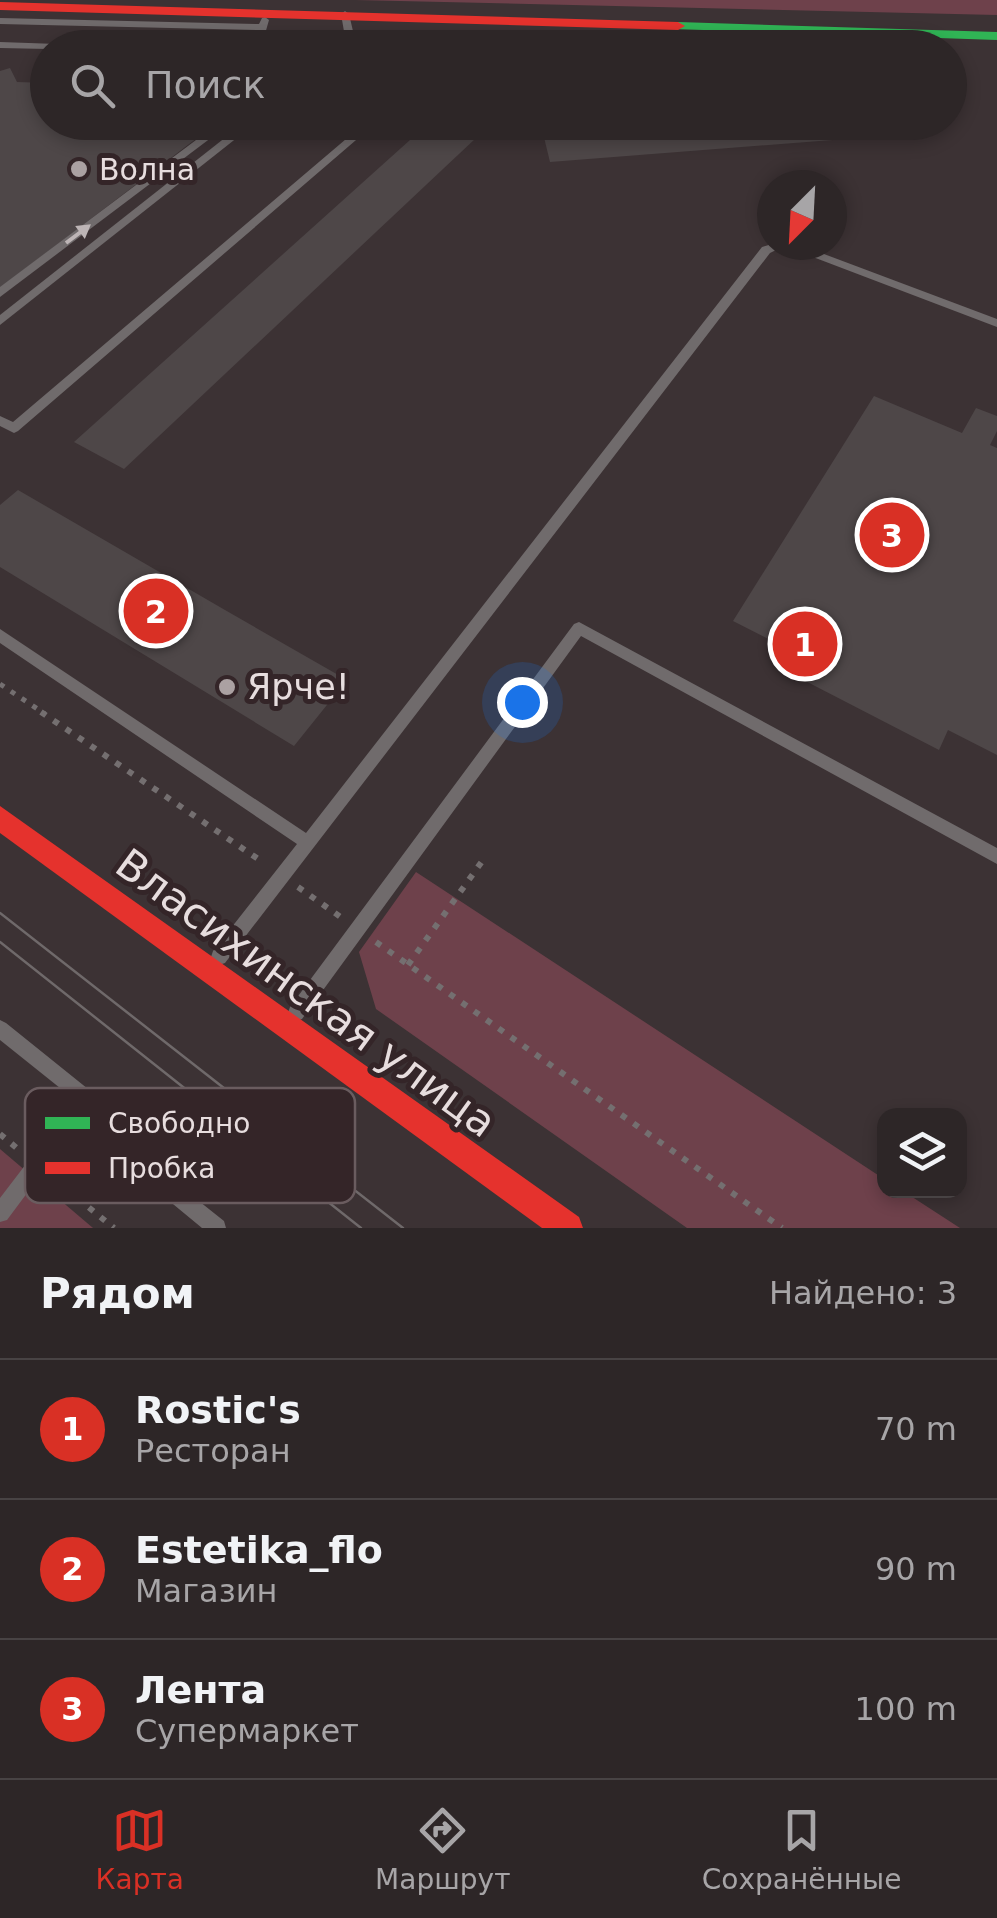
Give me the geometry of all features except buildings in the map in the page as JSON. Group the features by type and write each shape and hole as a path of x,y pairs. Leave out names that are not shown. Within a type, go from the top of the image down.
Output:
{"main road":[{"path":"0,6 265,20 345,14 819,30"},
{"path":"967,35 997,36"},
{"name":"Власихинская улица","path":"0,818 568,1228"}],"lane":[{"path":"345,14 348,30"},
{"path":"0,21 265,20 262,30"},
{"path":"0,45 30,46"},
{"path":"0,293 203,140"},
{"path":"0,321 229,140"},
{"path":"0,421 14,428 351,140"},
{"path":"209,969 758,260"},
{"path":"829,260 997,323"},
{"path":"286,1025 579,628 997,856"},
{"path":"0,635 308,843"},
{"path":"0,1029 72,1088"},
{"path":"0,1213 25,1181"},
{"path":"186,1203 217,1228"}],"path":[{"path":"0,684 282,876 782,1228"},
{"path":"408,965 483,860"}],"shaded area":[{"path":"355,0 997,0 997,15"},
{"path":"416,872 877,1174 877,1198 914,1198 960,1228 687,1228 376,1009 359,952"},
{"path":"0,1149 25,1170 25,1203 64,1203 93,1228 0,1228"}],"tram line":[{"path":"0,913 224,1088"},
{"path":"0,942 184,1088"},
{"path":"355,1190 403,1228"},
{"path":"329,1203 361,1228"}],"traffic: fast":[{"path":"678,26 806,30"},
{"path":"967,35 997,36"}],"traffic: jam":[{"path":"0,6 678,26"},
{"path":"0,818 568,1228"}],"place":[{"name":"Волна","path":"79,169"},
{"name":"Лента","path":"892,535"},
{"name":"Estetika_flo","path":"156,611"},
{"name":"Rostic's","path":"805,644"},
{"name":"Ярче!","path":"227,687"}]}
